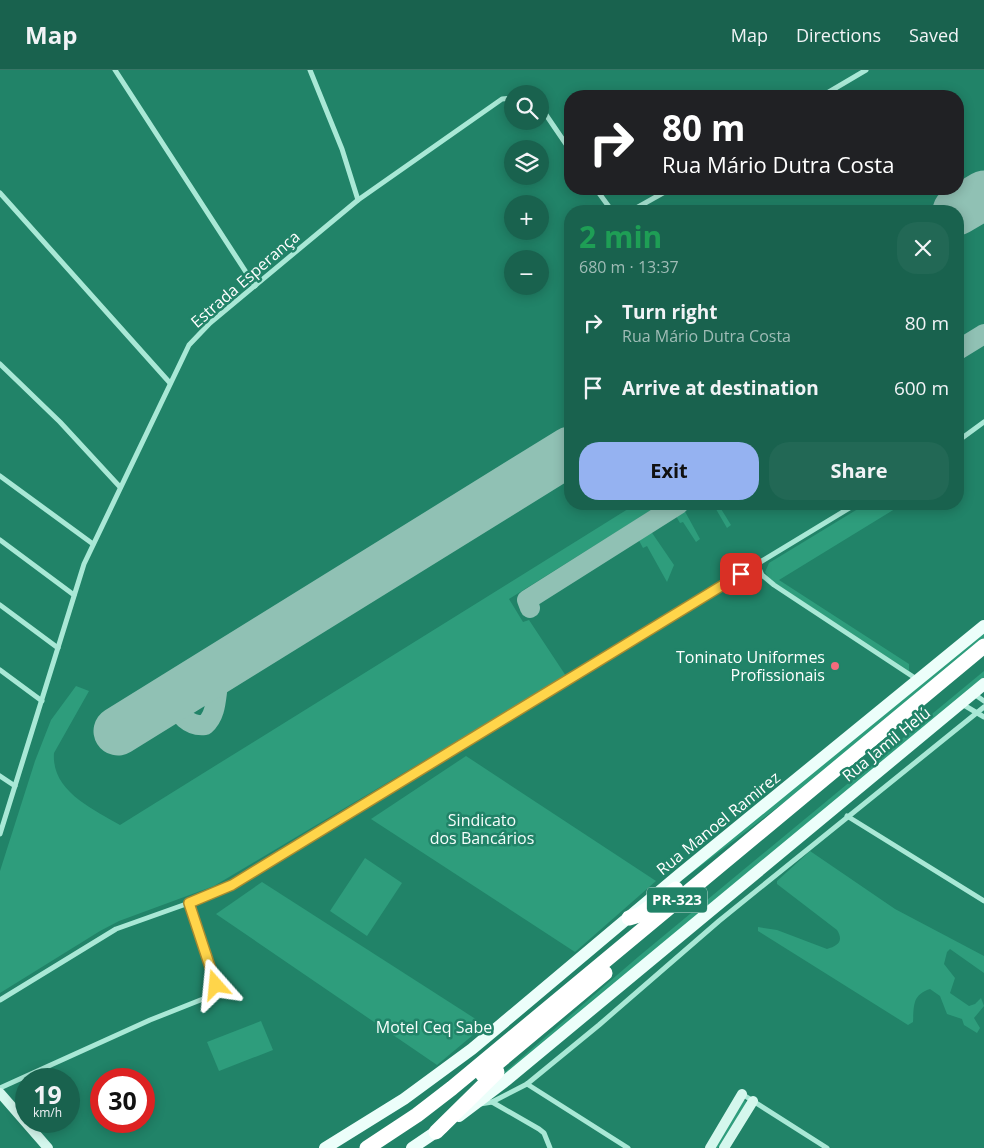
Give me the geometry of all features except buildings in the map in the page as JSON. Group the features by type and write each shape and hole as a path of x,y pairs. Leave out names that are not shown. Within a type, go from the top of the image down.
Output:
{"highway":[{"name":"PR-323","path":"367,1148 417,1116 452,1088 984,646"},
{"name":"PR-323","path":"386,1148 431,1117 515,1049 984,660"},
{"path":"629,918 639,916 713,864 726,859"},
{"path":"436,1132 512,1058 515,1049"}],"main road":[{"name":"Rua Manoel Ramirez","path":"325,1148 404,1099 457,1060 679,875 984,626"},
{"name":"Rua Jamil Helú","path":"412,1148 476,1104 961,703 979,697 984,684"}],"street":[{"path":"115,70 255,286"},
{"path":"310,70 342,149 358,200"},
{"path":"832,90 866,70"},
{"name":"Estrada Esperança","path":"0,834 84,564 189,345 210,323 358,200 504,99"},
{"path":"549,119 564,141"},
{"path":"0,192 170,383"},
{"path":"642,205 659,195"},
{"path":"0,364 60,422 120,487"},
{"path":"964,437 984,422"},
{"path":"0,476 93,544"},
{"path":"0,1000 116,929 189,903 232,885 846,510"},
{"path":"0,540 74,595"},
{"path":"757,564 767,580 918,681"},
{"path":"0,605 58,648"},
{"path":"0,670 42,701"},
{"path":"961,703 984,717"},
{"path":"476,1104 492,1102 527,1084 847,816 984,707"},
{"path":"0,776 15,786"},
{"path":"847,816 984,900"},
{"path":"0,1088 150,1020 203,999 213,992 216,985 189,903"},
{"path":"527,1084 628,1148"},
{"path":"0,1093 48,1148"},
{"path":"710,1148 742,1094 827,1148"},
{"path":"726,1147 753,1101"},
{"path":"492,1102 539,1129 544,1133 550,1148"}],"green space":[{"path":"626,510 651,510 509,599 523,622 529,620 566,676 214,886 119,921 0,993 0,871 35,761 51,720 76,686 89,691 54,753 55,766 59,778 66,788 86,805 120,825"},
{"path":"684,510 700,539 696,542 683,522 680,523 673,511"},
{"path":"716,510 722,510 731,525 727,528"},
{"path":"856,510 893,510 779,580 909,664 909,671 770,580 765,572 769,563"},
{"path":"648,527 674,565 667,582 647,546 643,548 636,535"},
{"path":"984,630 984,638 795,794 656,900"},
{"path":"984,671 984,679 478,1095 638,957"},
{"name":"Sindicato dos Bancários","path":"466,756 656,881 575,952 371,819"},
{"path":"810,851 895,909 984,956 984,973 950,949 947,952 944,964 955,978 950,993 969,1006 975,1004 981,998 984,1006 974,1018 980,1028 977,1033 964,1025 962,1019 947,1014 940,996 930,989 924,991 917,998 914,1006 913,1022 908,1025 758,931 758,927 777,930 827,949 839,942 840,937 837,930 777,884 777,881"},
{"path":"365,858 402,883 367,936 330,911"},
{"name":"Motel Ceq Sabe","path":"262,882 485,1025 437,1065 216,914"},
{"path":"261,1021 273,1050 219,1071 207,1042"},
{"path":"744,1100 747,1102 718,1148 714,1148"}],"taxiway":[{"path":"964,346 984,334"},
{"path":"530,608 527,600 670,510"},
{"path":"170,699 180,714 188,721 193,724 205,725 213,712 219,679 226,664"}],"runway":[{"path":"964,207 984,195"},
{"path":"118,731 564,455"}],"place":[{"name":"Toninato Uniformes Profissionais","path":"835,666"}],"route":[{"path":"216,985 189,903 217,893 232,885 741,574"}]}
